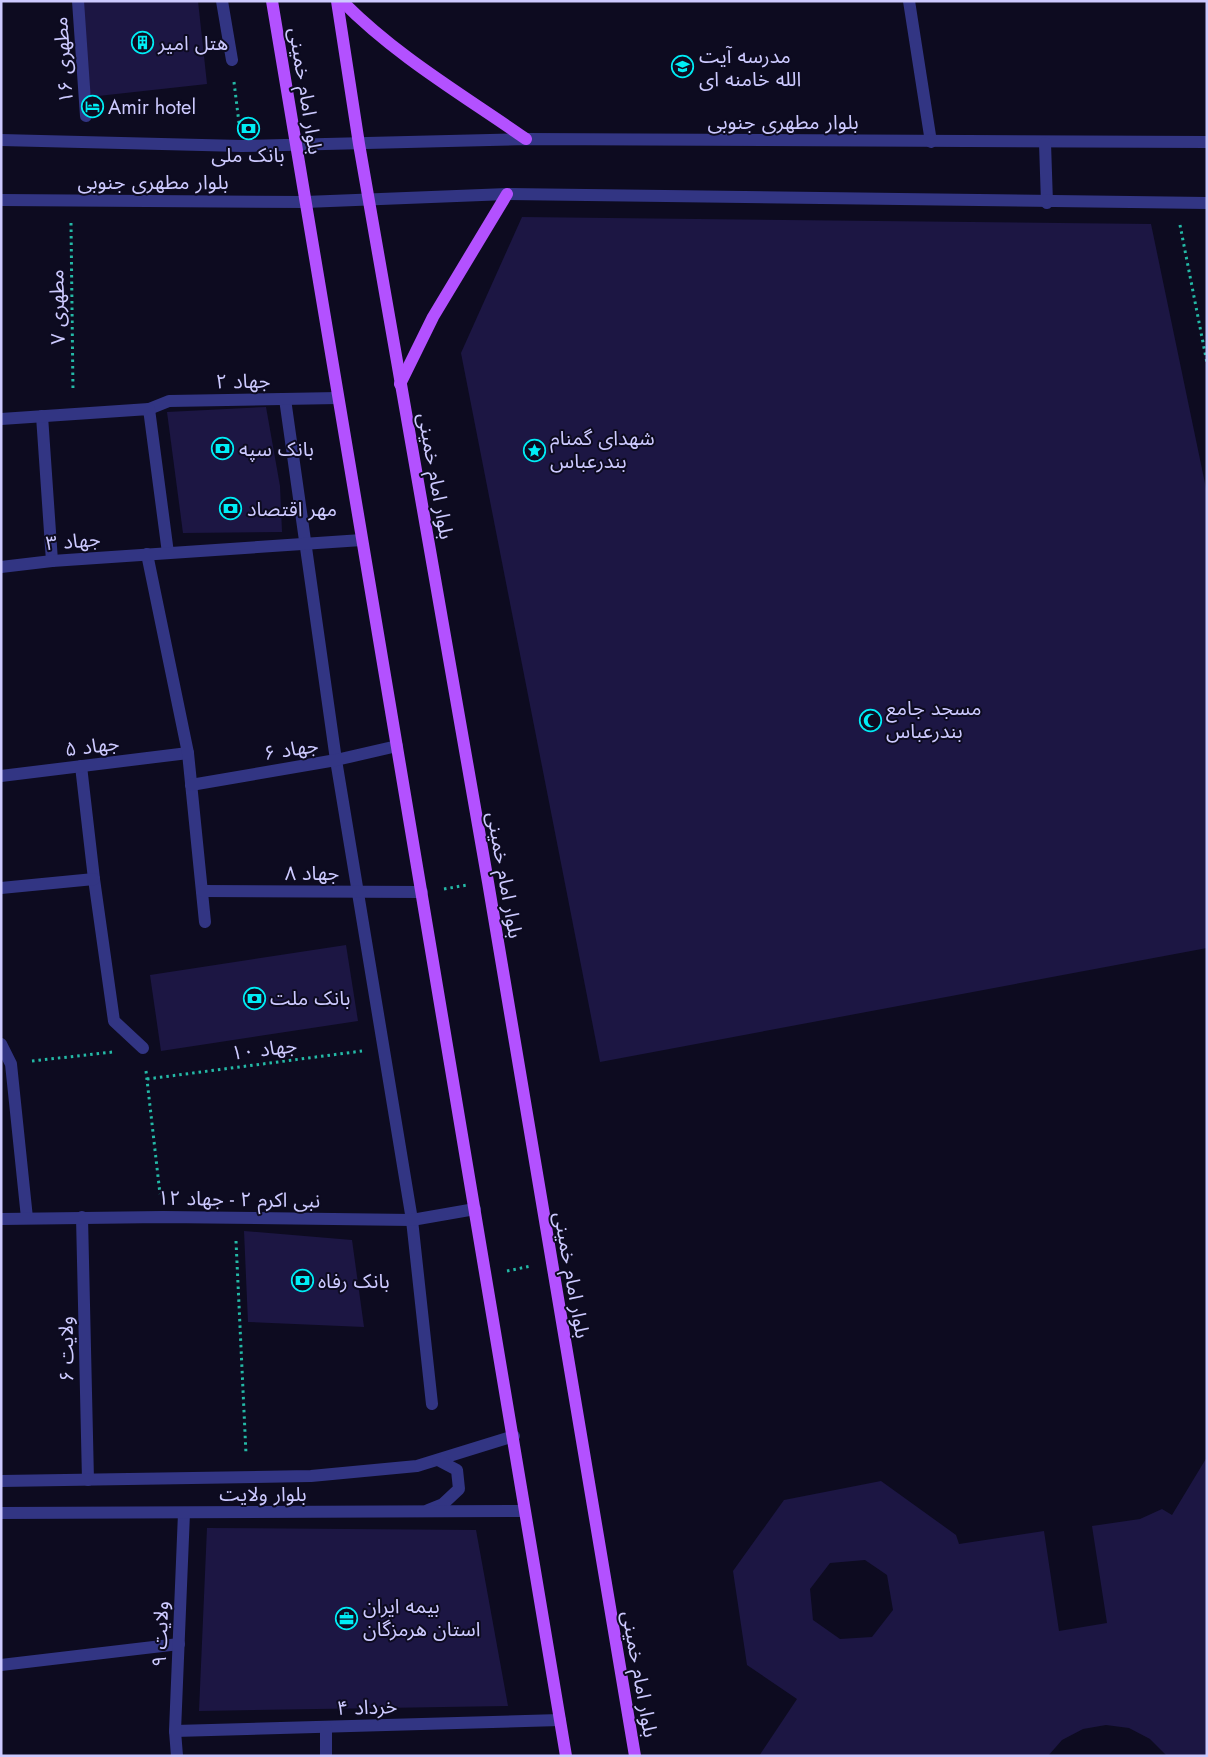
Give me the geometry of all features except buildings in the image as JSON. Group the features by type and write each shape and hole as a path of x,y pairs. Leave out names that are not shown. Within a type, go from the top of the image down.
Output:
{"main road":[{"name":"بلوار امام خمینی","path":"272,1 514,1436 524,1511 566,1756"},
{"name":"بلوار امام خمینی","path":"337,1 359,144 488,882 635,1756"},
{"path":"342,1 366,25 406,58 526,139"},
{"path":"400,384 433,317 507,194"}],"street":[{"name":"مطهری ۱۶","path":"78,1 86,116"},
{"path":"222,1 232,60"},
{"path":"909,1 931,142"},
{"name":"بلوار مطهری جنوبی","path":"1,140 242,146 526,139 1045,143 1207,142"},
{"path":"1045,143 1046,203"},
{"path":"370,200 507,194 1046,203 1207,203"},
{"name":"بلوار مطهری جنوبی","path":"1,200 305,202 370,200"},
{"name":"جهاد ۲","path":"1,419 150,409 169,401 338,398"},
{"path":"285,399 336,760 412,1220 432,1404"},
{"path":"150,409 168,553"},
{"path":"42,416 52,561"},
{"name":"جهاد ۳","path":"1,567 52,561 362,540"},
{"path":"147,554 188,753 205,922"},
{"name":"جهاد ۶","path":"191,784 336,760 397,746"},
{"name":"جهاد ۵","path":"1,776 188,753"},
{"path":"81,766 94,879 114,1021 143,1048"},
{"path":"1,888 94,879"},
{"name":"جهاد ۸","path":"202,891 422,892"},
{"path":"1,1044 6,1064 27,1218"},
{"name":"نبی اکرم ۲ - جهاد ۱۲","path":"1,1219 163,1217 412,1220 475,1209"},
{"name":"ولایت ۶","path":"82,1217 88,1480"},
{"name":"بلوار ولایت","path":"1,1481 312,1476 417,1466 514,1436"},
{"path":"424,1512 443,1504 459,1489 458,1470 438,1460"},
{"name":"بلوار ولایت","path":"1,1514 524,1511"},
{"name":"ولایت ۹","path":"177,1756 175,1731 184,1513"},
{"path":"1,1665 179,1644"},
{"name":"خرداد ۴","path":"175,1731 560,1720"},
{"path":"326,1727 326,1756"}],"path":[{"path":"232,60 242,146"},
{"name":"مطهری ۷","path":"70,200 73,414"},
{"path":"1176,202 1184,255 1207,363"},
{"path":"422,892 488,882"},
{"path":"6,1064 143,1048 163,1217"},
{"name":"جهاد ۱۰","path":"148,1079 384,1048"},
{"path":"235,1218 247,1477"},
{"path":"486,1274 551,1262"}],"place":[{"name":"هتل امیر","path":"142,43"},
{"name":"مدرسه آیت الله خامنه ای","path":"683,67"},
{"name":"Amir hotel","path":"92,107"},
{"name":"بانک ملی","path":"248,129"},
{"name":"بانک سپه","path":"223,449"},
{"name":"شهدای گمنام بندرعباس","path":"534,450"},
{"name":"مهر اقتصاد","path":"231,509"},
{"name":"مسجد جامع بندرعباس","path":"870,720"},
{"name":"بانک ملت","path":"254,998"},
{"name":"بانک رفاه","path":"302,1281"},
{"name":"بیمه ایران استان هرمزگان","path":"347,1618"}]}
